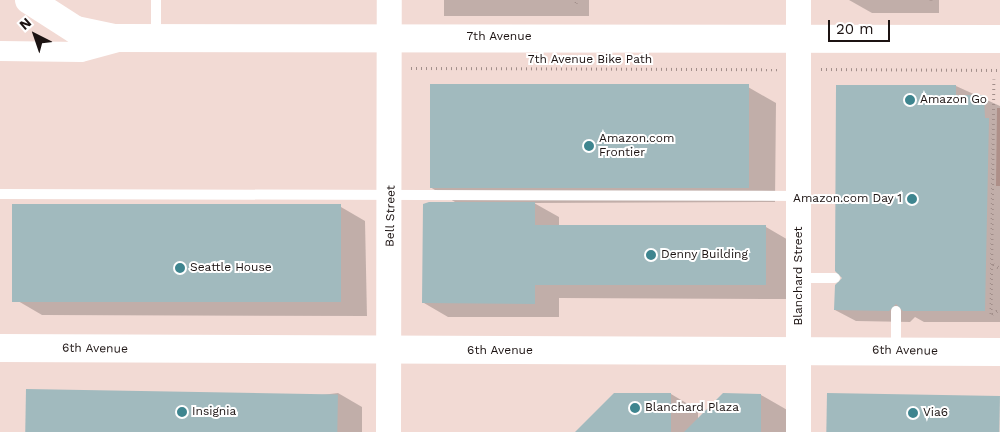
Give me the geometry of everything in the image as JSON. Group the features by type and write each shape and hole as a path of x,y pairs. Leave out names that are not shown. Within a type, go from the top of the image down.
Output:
{"main road":[{"path":"28,0 76,30 145,38"},
{"name":"7th Avenue","path":"145,38 389,36 1000,39"},
{"name":"6th Avenue","path":"0,348 388,351 799,349 1000,352"}],"street":[{"name":"Bell Street","path":"388,432 391,195 390,0"},
{"name":"Blanchard Street","path":"798,0 798,432"},
{"name":"7th Avenue","path":"0,51 81,52 145,38"}],"lane":[{"path":"145,38 156,0"},
{"path":"0,194 798,196"},
{"path":"799,278 835,278"},
{"path":"896,311 896,350"}],"path":[{"name":"7th Avenue Bike Path","path":"406,68 780,69"},
{"path":"816,69 1000,70"},
{"path":"994,79 991,123 993,205 991,227 993,263 991,314 1000,309"},
{"path":"993,205 1000,205"},
{"path":"993,263 1000,268"}],"shaded area":[{"path":"997,108 1000,108 1000,186 996,186"}],"building":[{"name":"Amazon.com Frontier","path":"430,84 749,84 749,188 430,188"},
{"name":"Amazon.com Day 1","path":"836,85 956,85 956,95 984,95 985,118 989,118 985,311 903,311 896,304 889,311 834,310 835,285 842,278 835,271"},
{"path":"429,202 535,202 535,225 766,225 766,285 535,285 535,304 422,303 423,204"},
{"name":"Seattle House","path":"12,204 341,204 341,302 12,302"},
{"name":"Insignia","path":"26,389 338,394 337,432 25,432"},
{"path":"614,393 671,393 671,432 575,432"},
{"path":"723,393 761,394 761,432 684,432"},
{"name":"Via6","path":"827,393 1000,396 999,432 826,432"}],"place":[{"name":"Amazon Go","path":"910,100"},
{"name":"Amazon.com Frontier","path":"589,146"},
{"name":"Amazon.com Day 1","path":"912,199"},
{"name":"Denny Building","path":"651,255"},
{"name":"Seattle House","path":"180,268"},
{"name":"Blanchard Plaza","path":"635,408"},
{"name":"Insignia","path":"182,412"},
{"name":"Via6","path":"913,413"}]}
